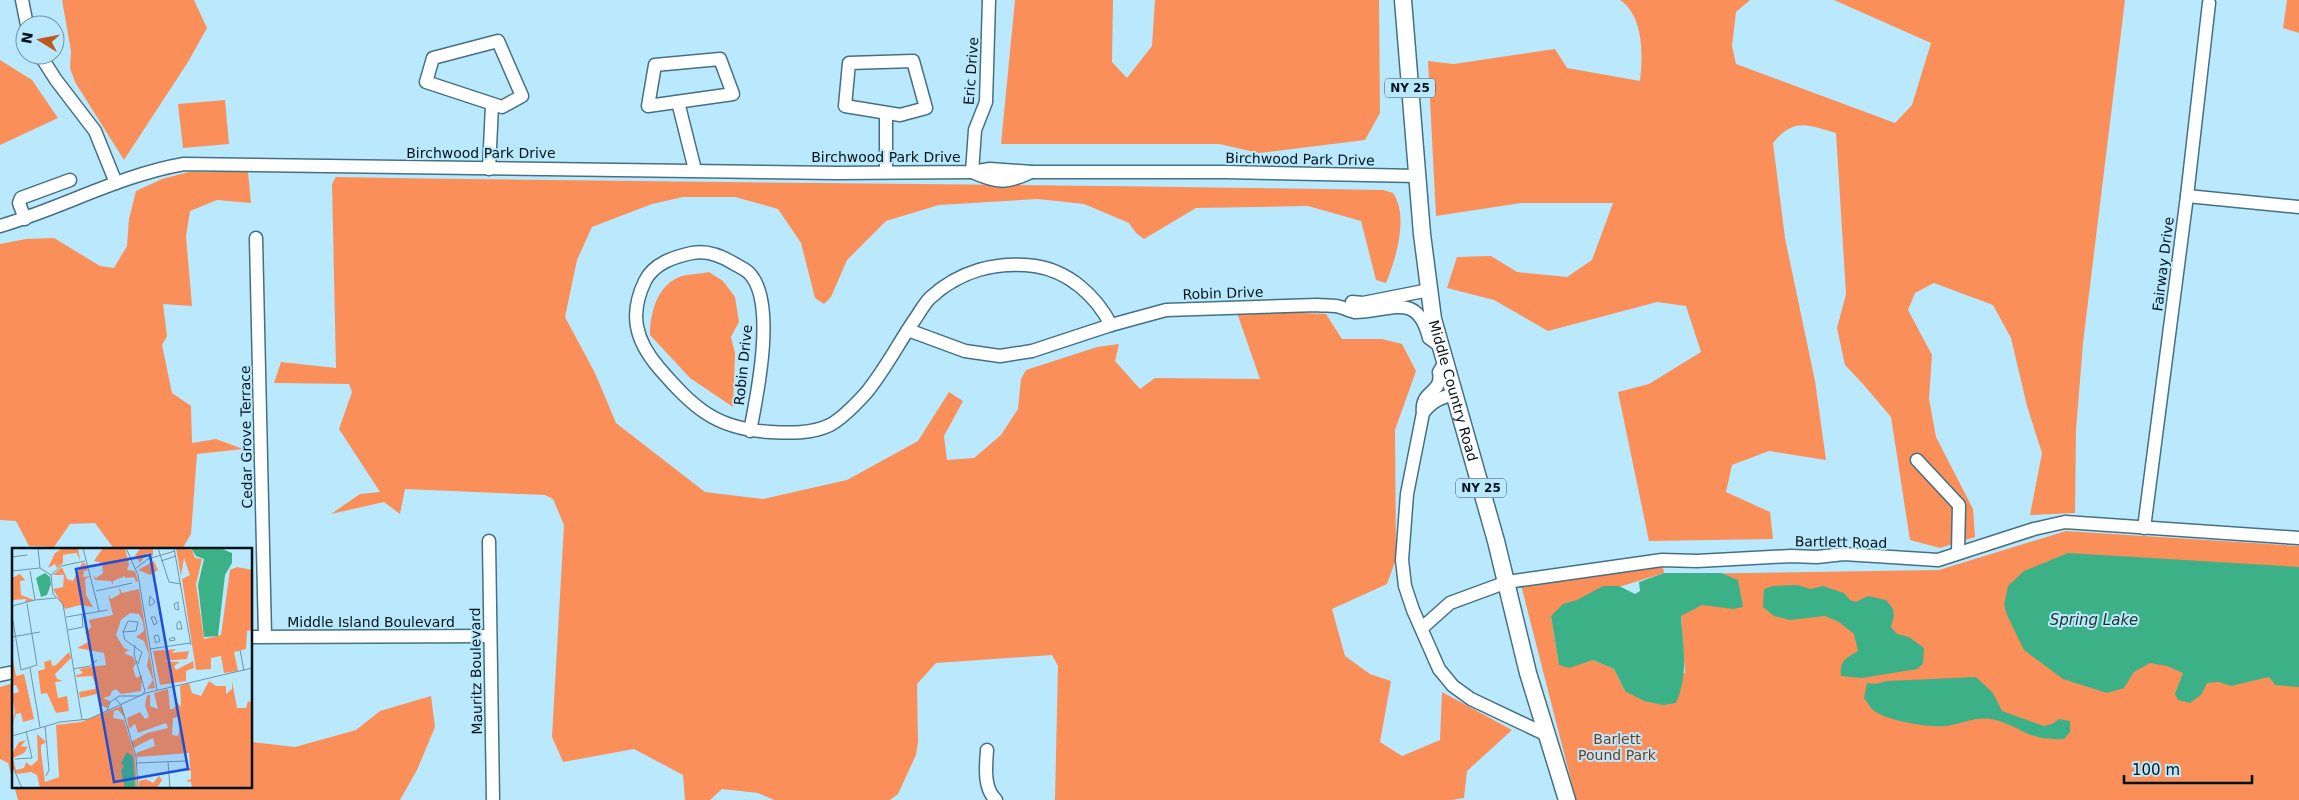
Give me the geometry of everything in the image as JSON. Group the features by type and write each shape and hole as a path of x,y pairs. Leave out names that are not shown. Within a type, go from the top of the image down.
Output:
{"main road":[{"name":"Middle Country Road","path":"1403,0 1417,176 1433,319 1507,582 1524,658 1567,800"}],"street":[{"path":"22,0 25,15"},
{"name":"Eric Drive","path":"972,172 975,130 986,102 989,0"},
{"name":"Fairway Drive","path":"2144,528 2187,196 2209,3"},
{"path":"498,41 522,96 502,107 492,104 426,82 433,58 498,41"},
{"path":"720,59 733,94 678,102 648,106 655,65 720,59"},
{"path":"913,61 926,108 900,115 886,113 845,106 849,64 913,61"},
{"path":"46,65 95,131 116,183"},
{"path":"678,102 695,170"},
{"path":"489,169 492,104"},
{"path":"886,113 886,172"},
{"name":"Birchwood Park Drive","path":"0,226 25,219 116,183 162,168 184,164 837,173 972,172 987,165 1013,165 1032,172 1224,172 1417,176"},
{"path":"25,219 19,203 21,198 70,180"},
{"path":"2187,196 2299,207"},
{"name":"Cedar Grove Terrace","path":"256,238 266,636"},
{"name":"Robin Drive","path":"750,431 759,384 764,325 760,293 749,274 723,257 702,251 674,257 650,271 637,297 636,326 647,354 679,391 708,417 750,431 798,434 831,424 857,403 879,377 929,299 957,279 989,266 1019,264 1052,268 1081,286 1102,306 1112,325"},
{"name":"Robin Drive","path":"908,330 965,351 1000,356 1032,352 1112,325 1166,310 1337,306 1375,296 1388,298 1429,290"},
{"name":"Robin Drive","path":"1337,306 1352,312 1401,307 1410,309 1425,322 1428,338 1440,346"},
{"path":"1445,362 1439,372 1440,381 1438,387 1426,395 1423,401 1423,413 1407,494 1402,560 1405,586 1413,610 1439,669 1453,686 1471,699 1547,735"},
{"path":"1423,413 1429,404 1454,394"},
{"path":"1917,460 1959,505 1958,553"},
{"name":"Bartlett Road","path":"1422,628 1450,604 1507,582 1662,560 1697,561 1791,556 1817,557 1844,554 1938,560 2065,522 2299,538"},
{"name":"Mauritz Boulevard","path":"490,541 493,800"},
{"name":"Middle Island Boulevard","path":"252,637 490,636"},
{"path":"987,750 985,770 990,795 996,800"}],"green space":[{"path":"62,0 194,0 207,28 188,62 124,160 75,82 70,68 71,51"},
{"path":"1015,0 1113,0 1112,62 1127,78 1152,46 1155,0 1379,0 1380,113 1365,140 1259,153 1219,144 1001,144"},
{"path":"1620,0 1750,0 1736,12 1732,46 1736,64 1895,123 1912,105 1931,43 1834,0 2125,0 2083,343 2076,430 2075,513 2030,515 2042,453 2027,406 2011,338 1993,305 1934,283 1915,293 1908,310 1932,355 1929,399 1936,437 1973,509 1975,537 1940,548 1910,540 1891,417 1845,365 1837,328 1846,294 1836,133 1802,125 1788,129 1773,143 1785,238 1815,381 1826,460 1769,451 1732,465 1726,492 1770,512 1773,539 1649,541 1618,392 1649,384 1701,352 1686,306 1657,302 1548,331 1494,300 1447,288 1457,257 1491,256 1517,272 1567,277 1592,260 1613,203 1521,203 1436,216 1428,61 1454,64 1555,49 1567,68 1640,81 1642,60 1638,26 1628,7"},
{"path":"2287,0 2299,0 2299,33 2283,28"},
{"path":"0,60 32,80 58,118 0,145"},
{"path":"225,100 229,144 183,148 178,104"},
{"path":"189,172 248,172 251,203 217,200 190,211 186,236 192,306 163,304 167,336 162,345 172,393 191,406 192,443 216,439 243,449 197,454 191,534 183,548 113,548 95,523 70,524 54,547 29,546 16,521 0,520 0,244 26,239 54,238 100,266 114,268 127,246 129,219 136,191 162,179"},
{"path":"336,177 1252,188 1383,190 1393,193 1398,202 1400,213 1399,238 1394,262 1386,283 1376,280 1361,221 1308,206 1196,208 1144,239 1136,233 1129,223 1084,204 1038,199 939,205 886,221 847,260 831,297 824,304 815,298 801,243 778,209 735,197 683,197 652,204 592,227 577,260 565,317 595,373 616,423 705,492 763,499 847,480 918,441 949,392 963,401 944,436 947,460 974,458 1001,435 1018,409 1021,379 1026,370 1097,347 1119,344 1115,361 1140,389 1155,378 1260,379 1236,310 1326,314 1342,339 1382,339 1402,344 1416,371 1395,430 1396,559 1387,584 1332,609 1345,656 1370,674 1391,681 1380,742 1402,756 1440,740 1442,692 1512,730 1467,771 1464,798 1451,800 1055,800 1058,666 1052,655 936,663 917,684 918,742 916,755 898,794 890,800 774,800 758,793 722,789 710,800 685,800 683,775 634,749 563,762 552,737 564,525 553,499 545,495 405,489 400,514 384,502 331,514 360,494 380,492 339,429 352,392 349,384 274,383 281,362 336,368 332,184"},
{"path":"709,272 723,281 735,297 739,322 731,337 735,353 733,407 690,378 650,335 651,318 657,300 666,286 682,276"},
{"name":"Barlett Pound Park","path":"2066,531 2299,546 2299,800 1576,800 1520,581 1662,560 1664,573 1577,600 1551,616 1559,665 1593,660 1614,669 1625,691 1685,673 1681,616 1673,574 1939,570"},
{"path":"12,684 12,778 8,763 0,759 0,687"},
{"path":"431,696 435,727 417,770 400,800 18,800 15,788 252,788 252,742 295,747 356,730 380,711"}],"water":[{"name":"Spring Lake","path":"2068,553 2299,567 2299,687 2275,685 2269,677 2231,686 2219,682 2207,683 2201,695 2190,703 2178,700 2175,694 2183,673 2167,666 2150,663 2134,672 2124,688 2107,693 2063,679 2024,650 2004,605 2008,586 2024,571"},
{"path":"1664,573 1721,573 1738,580 1743,607 1733,609 1702,605 1681,616 1684,671 1676,703 1663,705 1644,701 1625,691 1614,669 1593,660 1569,668 1559,665 1551,616 1563,604 1577,600 1603,586 1619,586 1635,594 1640,591 1639,582"},
{"path":"1797,585 1811,589 1823,586 1844,593 1850,600 1856,602 1868,596 1886,600 1893,609 1894,616 1891,627 1897,634 1909,637 1924,648 1923,664 1917,669 1862,678 1841,676 1841,667 1844,660 1858,651 1854,634 1839,622 1825,616 1790,620 1774,616 1763,607 1764,589 1773,586"},
{"path":"1976,677 1993,693 2002,711 2044,726 2052,724 2059,719 2070,721 2070,732 2064,739 2043,738 2028,734 2006,723 1983,718 1947,726 1920,725 1879,714 1873,710 1864,698 1867,683"}]}
